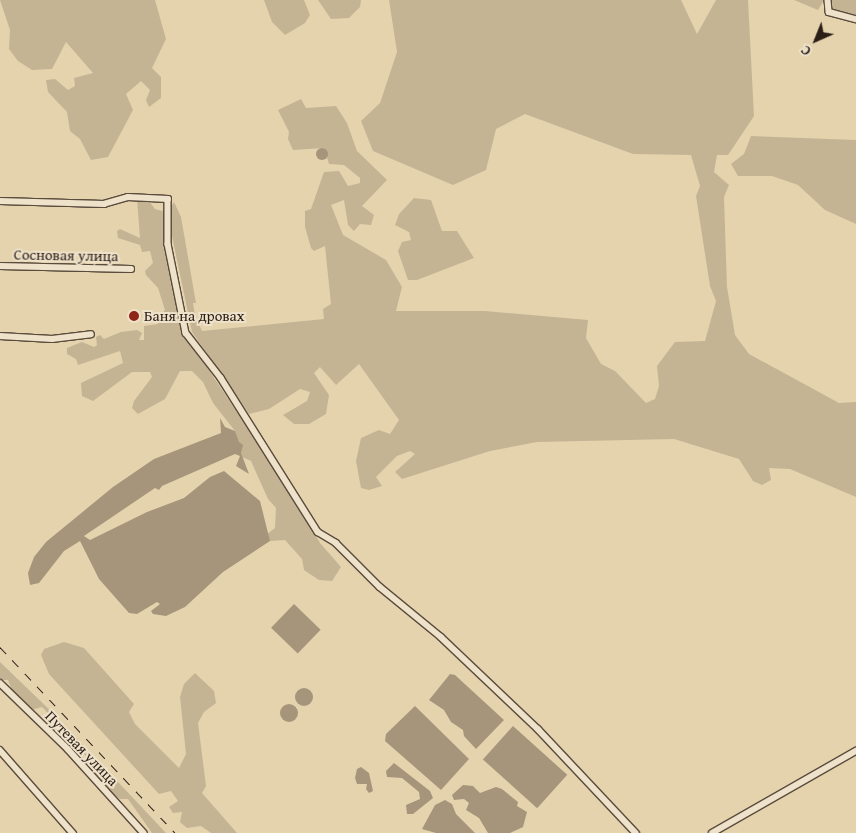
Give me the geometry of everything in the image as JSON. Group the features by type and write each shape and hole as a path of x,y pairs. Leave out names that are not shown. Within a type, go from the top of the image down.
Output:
{"street":[{"path":"828,0 829,12 856,19"},
{"path":"0,201 104,204 128,197 168,199 168,244 186,333 220,378 318,532 336,543 380,587 476,670 538,729 636,833"},
{"name":"Сосновая улица","path":"0,266 131,269"},
{"path":"0,336 52,339 91,334"},
{"name":"Путевая улица","path":"0,685 68,749 144,833"},
{"path":"0,750 73,833"},
{"path":"712,833 856,752"}],"shaded area":[{"path":"0,0 155,0 166,39 152,68 161,77 161,98 149,107 146,100 150,90 141,81 126,94 133,110 108,157 91,160 80,139 70,131 67,112 48,92 46,80 55,79 68,90 75,86 74,78 93,73 66,42 52,69 32,70 18,61 9,49 10,30"},
{"path":"264,0 304,0 310,15 305,23 285,35 272,22"},
{"path":"318,0 361,0 360,7 349,18 331,19"},
{"path":"389,0 681,0 697,34 716,0 748,0 754,116 728,155 717,155 714,172 729,185 724,197 727,287 735,335 749,354 839,403 856,402 856,497 790,469 769,468 771,480 762,485 753,481 739,459 674,439 537,442 490,451 402,479 395,472 415,454 410,451 397,456 376,477 382,486 369,490 361,488 356,461 361,438 379,430 390,434 399,420 359,364 336,385 320,367 314,373 329,395 326,414 309,424 294,424 283,415 307,401 310,392 300,389 269,409 249,414 192,332 172,236 171,207 174,202 181,217 196,303 193,303 195,315 202,331 324,319 323,309 331,304 325,246 314,251 311,248 305,227 305,211 311,209 324,172 339,171 348,186 360,183 360,178 344,165 329,164 324,148 293,150 288,139 289,132 278,110 301,99 306,108 336,106 347,123 357,151 387,180 362,206 374,215 371,225 360,224 354,231 348,225 344,200 331,205 343,235 386,260 402,287 396,311 485,311 588,320 586,338 601,364 615,371 646,403 655,399 659,386 657,366 675,342 705,341 716,301 710,286 696,196 700,186 691,155 633,154 525,114 496,129 486,170 453,185 373,151 361,121 380,103 397,52"},
{"path":"794,0 824,0 818,10"},
{"path":"830,0 856,0 856,18 836,14 830,7"},
{"path":"751,136 856,140 856,224 825,210 798,185 772,176 738,176 731,164 744,154"},
{"path":"320,148 324,148 328,154 324,160 320,160 316,156 316,152"},
{"path":"414,198 431,200 442,231 457,231 474,258 417,280 408,280 398,251 402,242 411,240 409,232 395,225 399,214"},
{"path":"137,199 148,200 155,209 166,212 167,247 185,334 284,483 320,543 341,567 332,581 319,580 304,570 302,559 285,540 270,541 266,535 275,528 276,508 268,499 251,461 242,457 235,431 213,403 203,382 192,371 180,371 165,399 138,414 132,408 134,401 152,377 150,372 132,372 93,401 82,396 81,383 123,363 120,351 78,365 76,359 67,354 67,348 82,342 94,347 97,345 96,337 100,335 104,339 121,332 137,330 142,333 139,340 144,340 144,326 158,324 158,319 165,310 158,288 146,275 145,271 153,263 150,251 142,252 140,245 118,238 117,231 120,229 140,238"},
{"path":"220,418 225,427 235,431 239,442 243,445 241,453 249,474 236,466 240,456 235,454 162,486 159,490 155,488 84,536 90,540 147,512 184,498 210,477 224,471 260,501 270,541 223,572 185,607 166,616 153,614 151,611 160,604 157,602 137,614 129,613 99,579 80,541 64,551 39,583 30,585 28,573 34,557 46,542 113,487 154,459 221,433"},
{"path":"294,604 321,630 298,653 271,628"},
{"path":"64,642 84,648 134,704 129,712 135,724 179,768 186,754 180,697 184,684 195,673 214,691 216,703 204,712 198,723 206,786 202,793 237,833 211,833 201,826 187,828 180,822 182,812 173,813 169,807 178,801 171,791 159,794 49,674 41,655 44,649"},
{"path":"0,662 54,714 166,833 152,833 128,799 120,799 111,793 92,773 92,765 75,741 42,707 31,710 13,693 8,680 0,680"},
{"path":"450,674 455,675 504,720 476,749 464,736 463,730 451,722 444,710 429,700"},
{"path":"304,688 310,691 313,697 310,703 304,706 298,703 295,697 298,691"},
{"path":"289,704 295,707 298,713 295,719 289,722 283,719 280,713 283,707"},
{"path":"415,706 469,759 441,790 385,741 386,734"},
{"path":"513,726 567,775 537,808 483,759"},
{"path":"394,763 430,791 433,798 413,814 407,814 406,805 420,799 419,792 402,778 387,777 386,771"},
{"path":"361,767 369,773 373,791 369,793 366,789 367,784 357,784 355,778 357,769"},
{"path":"463,785 473,786 480,793 496,787 502,789 518,802 517,806 527,812 523,827 510,833 488,833 479,818 466,810 469,803 464,799 454,800 452,795"},
{"path":"445,800 452,804 456,814 475,833 436,833 422,829 435,805"}],"railway":[{"path":"0,647 175,833"}],"place":[{"name":"Баня на дровах","path":"134,316"}]}
